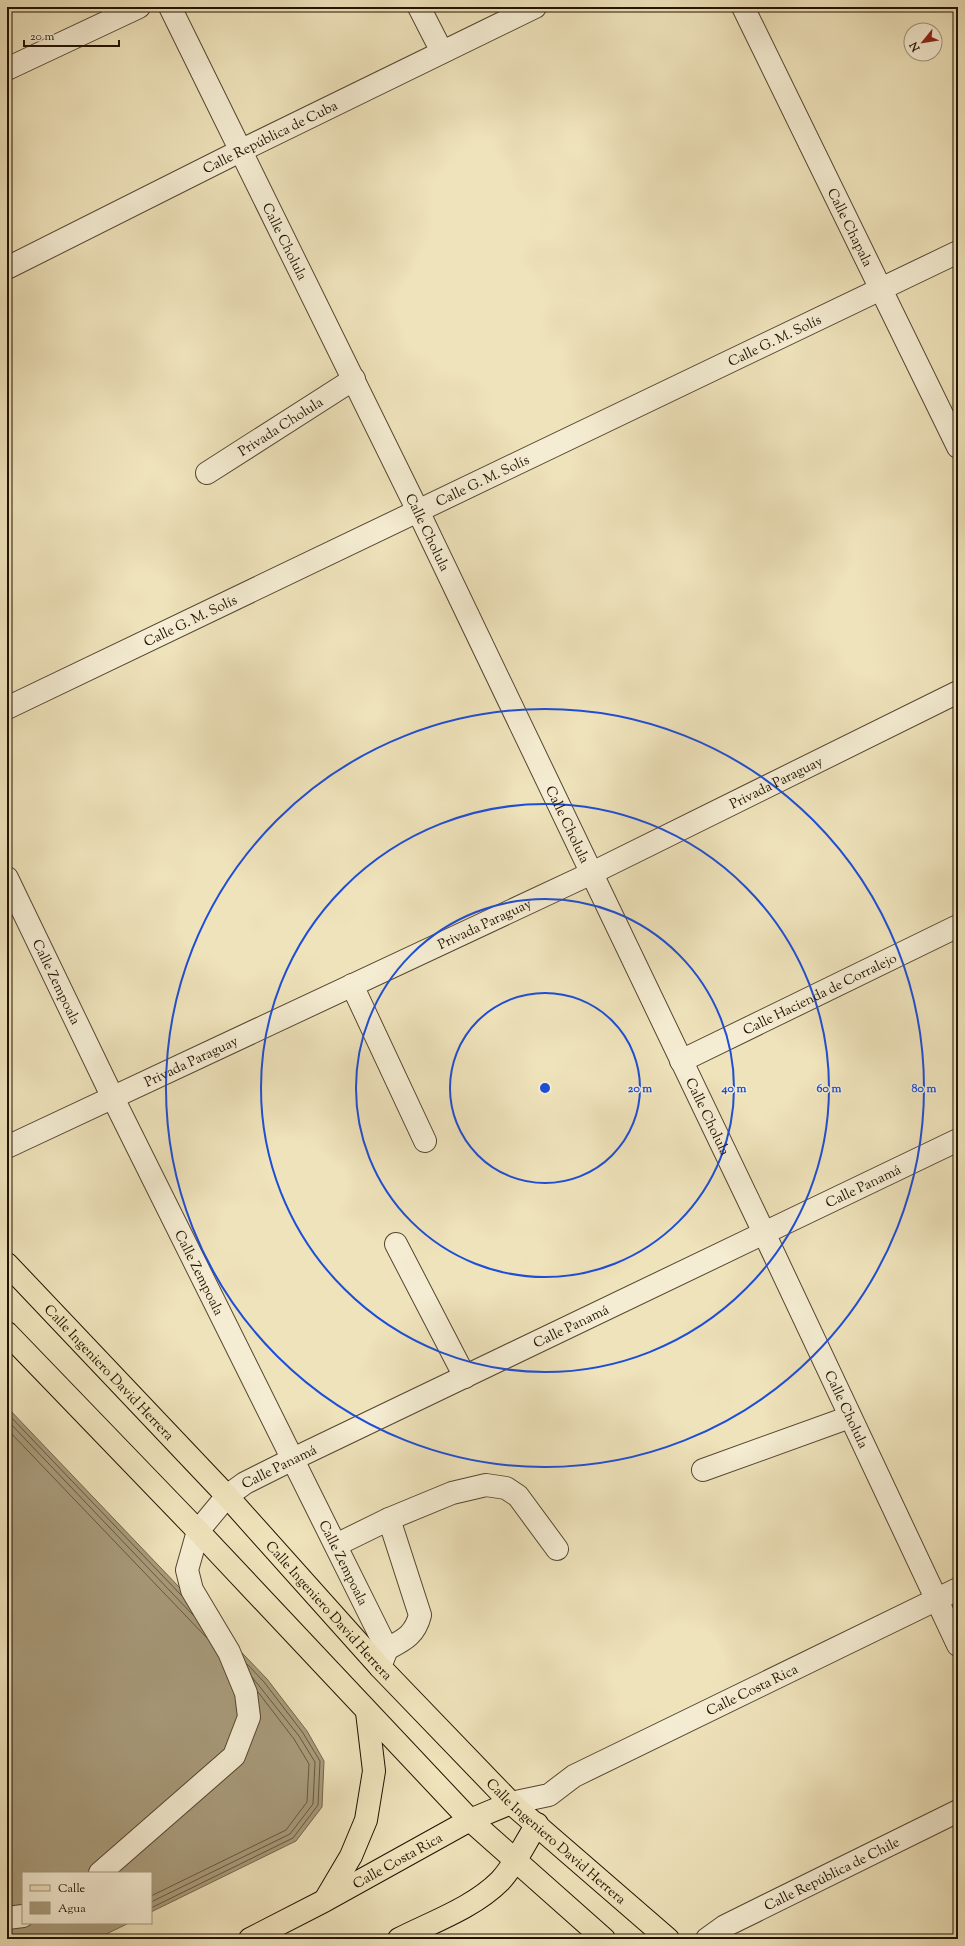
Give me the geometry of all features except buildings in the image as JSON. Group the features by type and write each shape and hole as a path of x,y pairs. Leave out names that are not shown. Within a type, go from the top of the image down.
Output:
{"main road":[{"name":"Calle Ingeniero David Herrera","path":"7,1264 227,1496 384,1658 511,1803 668,1939"},
{"path":"7,1333 198,1531 470,1820 604,1939"},
{"path":"324,1901 351,1856 366,1820 374,1770 367,1712"},
{"name":"Calle Costa Rica","path":"250,1939 324,1901 470,1820 511,1803"},
{"path":"399,1939 478,1899 500,1880 515,1860 537,1824"}],"street":[{"path":"7,69 140,7"},
{"name":"Calle Cholula","path":"170,7 242,150 418,511 764,1234 958,1645"},
{"path":"419,7 442,52"},
{"name":"Calle República de Cuba","path":"7,268 242,150 535,7"},
{"name":"Calle Chapala","path":"743,7 958,447"},
{"name":"Calle G. M. Solís","path":"7,708 958,252"},
{"name":"Privada Cholula","path":"207,473 354,379"},
{"name":"Privada Paraguay","path":"7,1147 592,873 958,692"},
{"name":"Calle Zempoala","path":"7,878 113,1098 336,1545 384,1658"},
{"name":"Calle Hacienda de Corralejo","path":"681,1061 958,926"},
{"path":"352,986 425,1141"},
{"name":"Calle Panamá","path":"198,1531 227,1496 245,1483 958,1140"},
{"path":"396,1244 465,1377"},
{"path":"704,1470 850,1417"},
{"path":"336,1545 389,1518 452,1493 486,1484 506,1488 518,1496 557,1549"},
{"path":"384,1658 417,1627 420,1615 389,1518"},
{"path":"101,1872 234,1756 249,1717 246,1693 229,1652 192,1590 187,1570 198,1531"},
{"name":"Calle Costa Rica","path":"511,1803 549,1795 574,1776 958,1589"},
{"path":"537,1824 549,1795"},
{"name":"Calle República de Chile","path":"707,1939 725,1926 958,1811"},
{"path":"7,1918 22,1916"}],"water":[{"path":"7,1407 267,1679 307,1731 324,1761 322,1807 296,1841 152,1912 152,1872 22,1872 22,1924 127,1924 96,1939 7,1939"}]}
